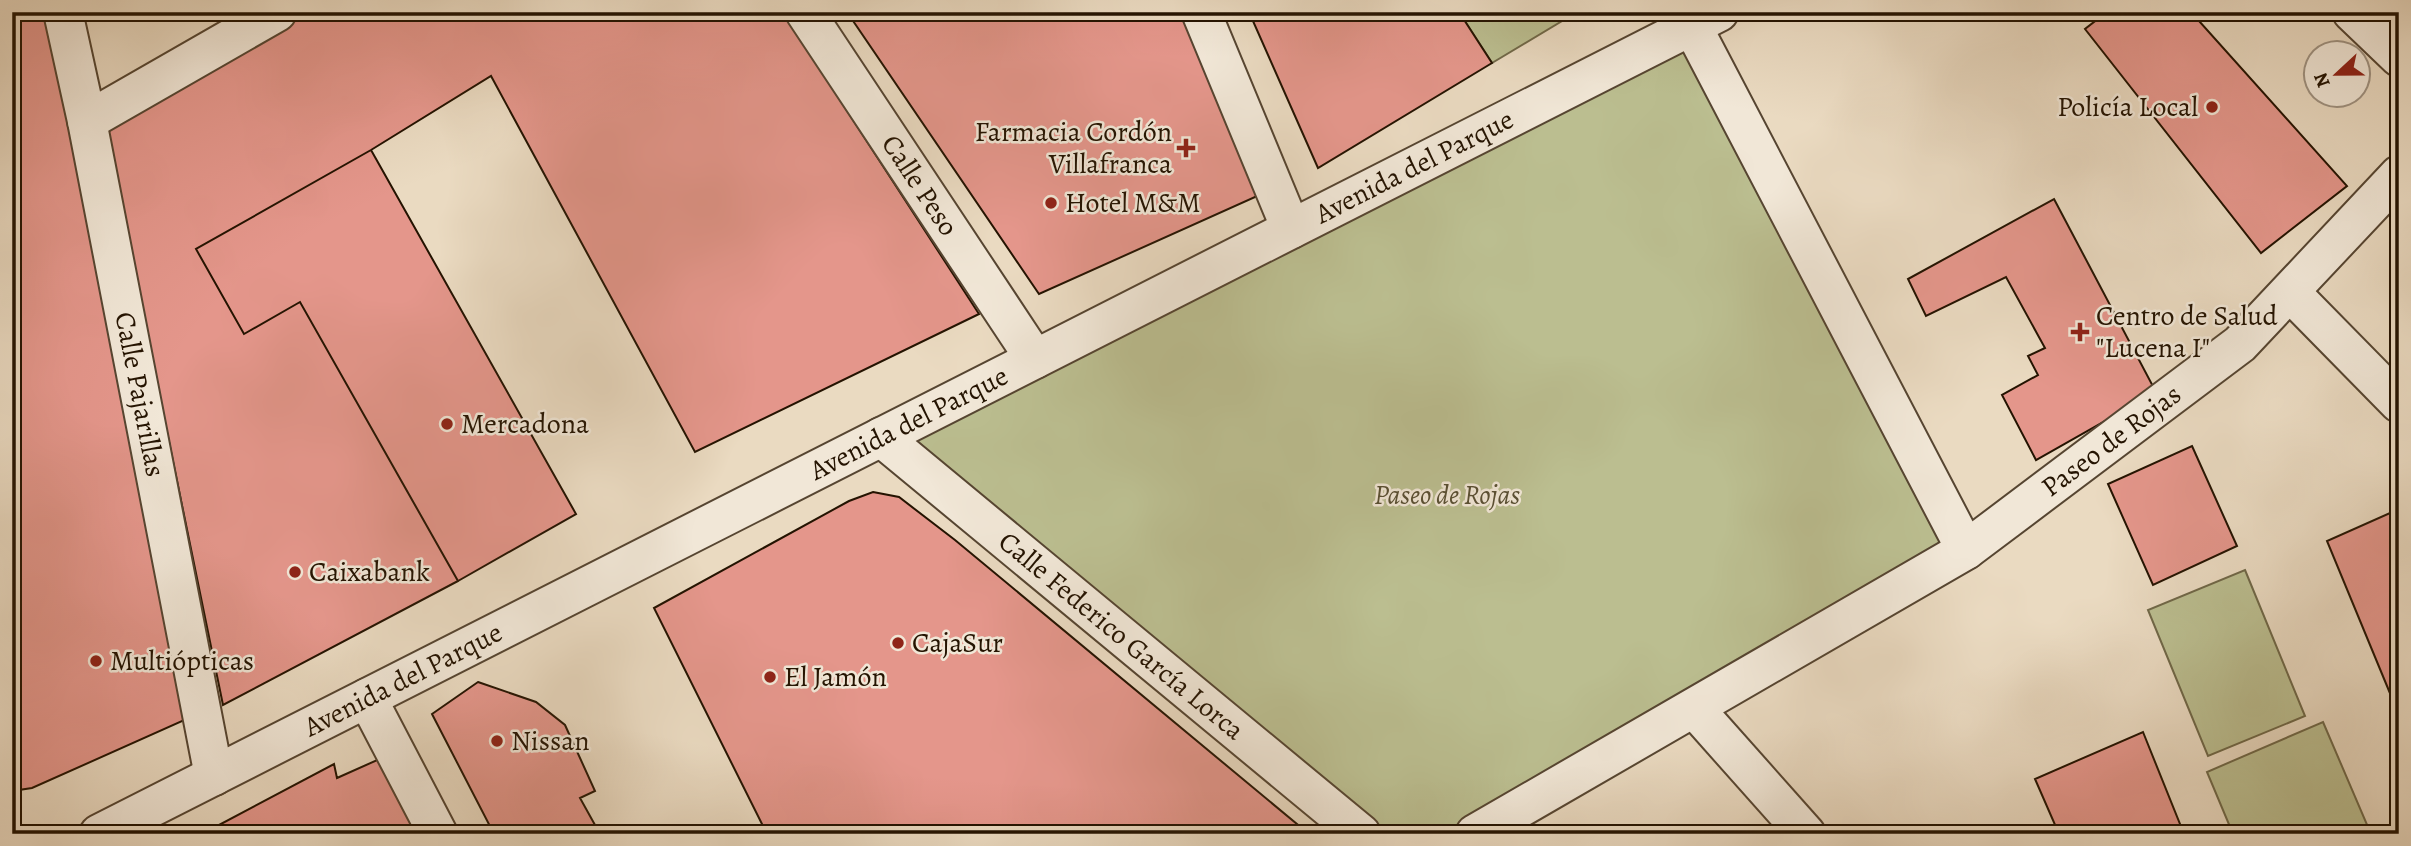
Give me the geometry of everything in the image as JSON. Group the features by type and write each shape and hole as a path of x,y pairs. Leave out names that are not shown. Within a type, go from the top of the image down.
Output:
{"street":[{"name":"Calle Pajarillas","path":"63,12 87,121 214,776"},
{"path":"87,121 277,12"},
{"name":"Calle Peso","path":"805,12 1035,359"},
{"path":"1201,12 1291,229"},
{"path":"1705,19 1966,550"},
{"name":"Avenida del Parque","path":"99,834 1705,19"},
{"name":"Paseo de Rojas","path":"1475,834 1966,550 2240,344 2399,175"},
{"path":"2290,292 2399,403"},
{"name":"Calle Federico García Lorca","path":"881,437 1361,834"},
{"path":"368,698 438,834"},
{"path":"1694,708 1806,834"}],"green space":[{"path":"1459,12 1577,12 1492,63"},
{"name":"Paseo de Rojas","path":"1692,26 1966,550 1475,834 1361,834 881,437"},
{"path":"2245,570 2305,716 2208,756 2148,610"},
{"path":"2323,722 2371,834 2233,834 2207,772"}],"building":[{"path":"12,12 48,12 189,718 32,788 12,791"},
{"path":"303,12 783,12 979,314 695,452 491,76 371,150 196,249 244,334 300,302 458,581 223,705 104,125"},
{"path":"847,12 1187,12 1264,193 1039,294"},
{"path":"1249,12 1459,12 1492,63 1318,168"},
{"name":"Policía Local","path":"2094,12 2191,12 2347,186 2261,253 2085,29 2099,18"},
{"name":"Mercadona","path":"371,150 576,514 458,581 300,302 244,334 196,249"},
{"name":"Centro de Salud \"Lucena I\"","path":"2054,199 2156,392 2036,460 2002,395 2038,375 2028,356 2045,348 2006,277 1926,316 1908,279"},
{"path":"2192,446 2237,546 2153,585 2108,484"},
{"path":"873,492 899,497 955,540 1309,834 767,834 654,608 849,501"},
{"path":"2399,509 2399,715 2327,541"},
{"path":"478,682 536,702 565,725 595,791 580,798 600,834 494,834 432,714"},
{"path":"2143,732 2184,834 2059,834 2035,779"},
{"path":"384,757 421,834 202,834 334,764 337,778"}],"place":[{"name":"Policía Local","path":"2212,107"},
{"name":"Farmacia Cordón Villafranca","path":"1186,148"},
{"name":"Hotel M&M","path":"1051,203"},
{"name":"Centro de Salud \"Lucena I\"","path":"2080,332"},
{"name":"Mercadona","path":"447,424"},
{"name":"Caixabank","path":"295,572"},
{"name":"CajaSur","path":"898,643"},
{"name":"Multiópticas","path":"96,661"},
{"name":"El Jamón","path":"770,677"},
{"name":"Nissan","path":"497,741"}]}
